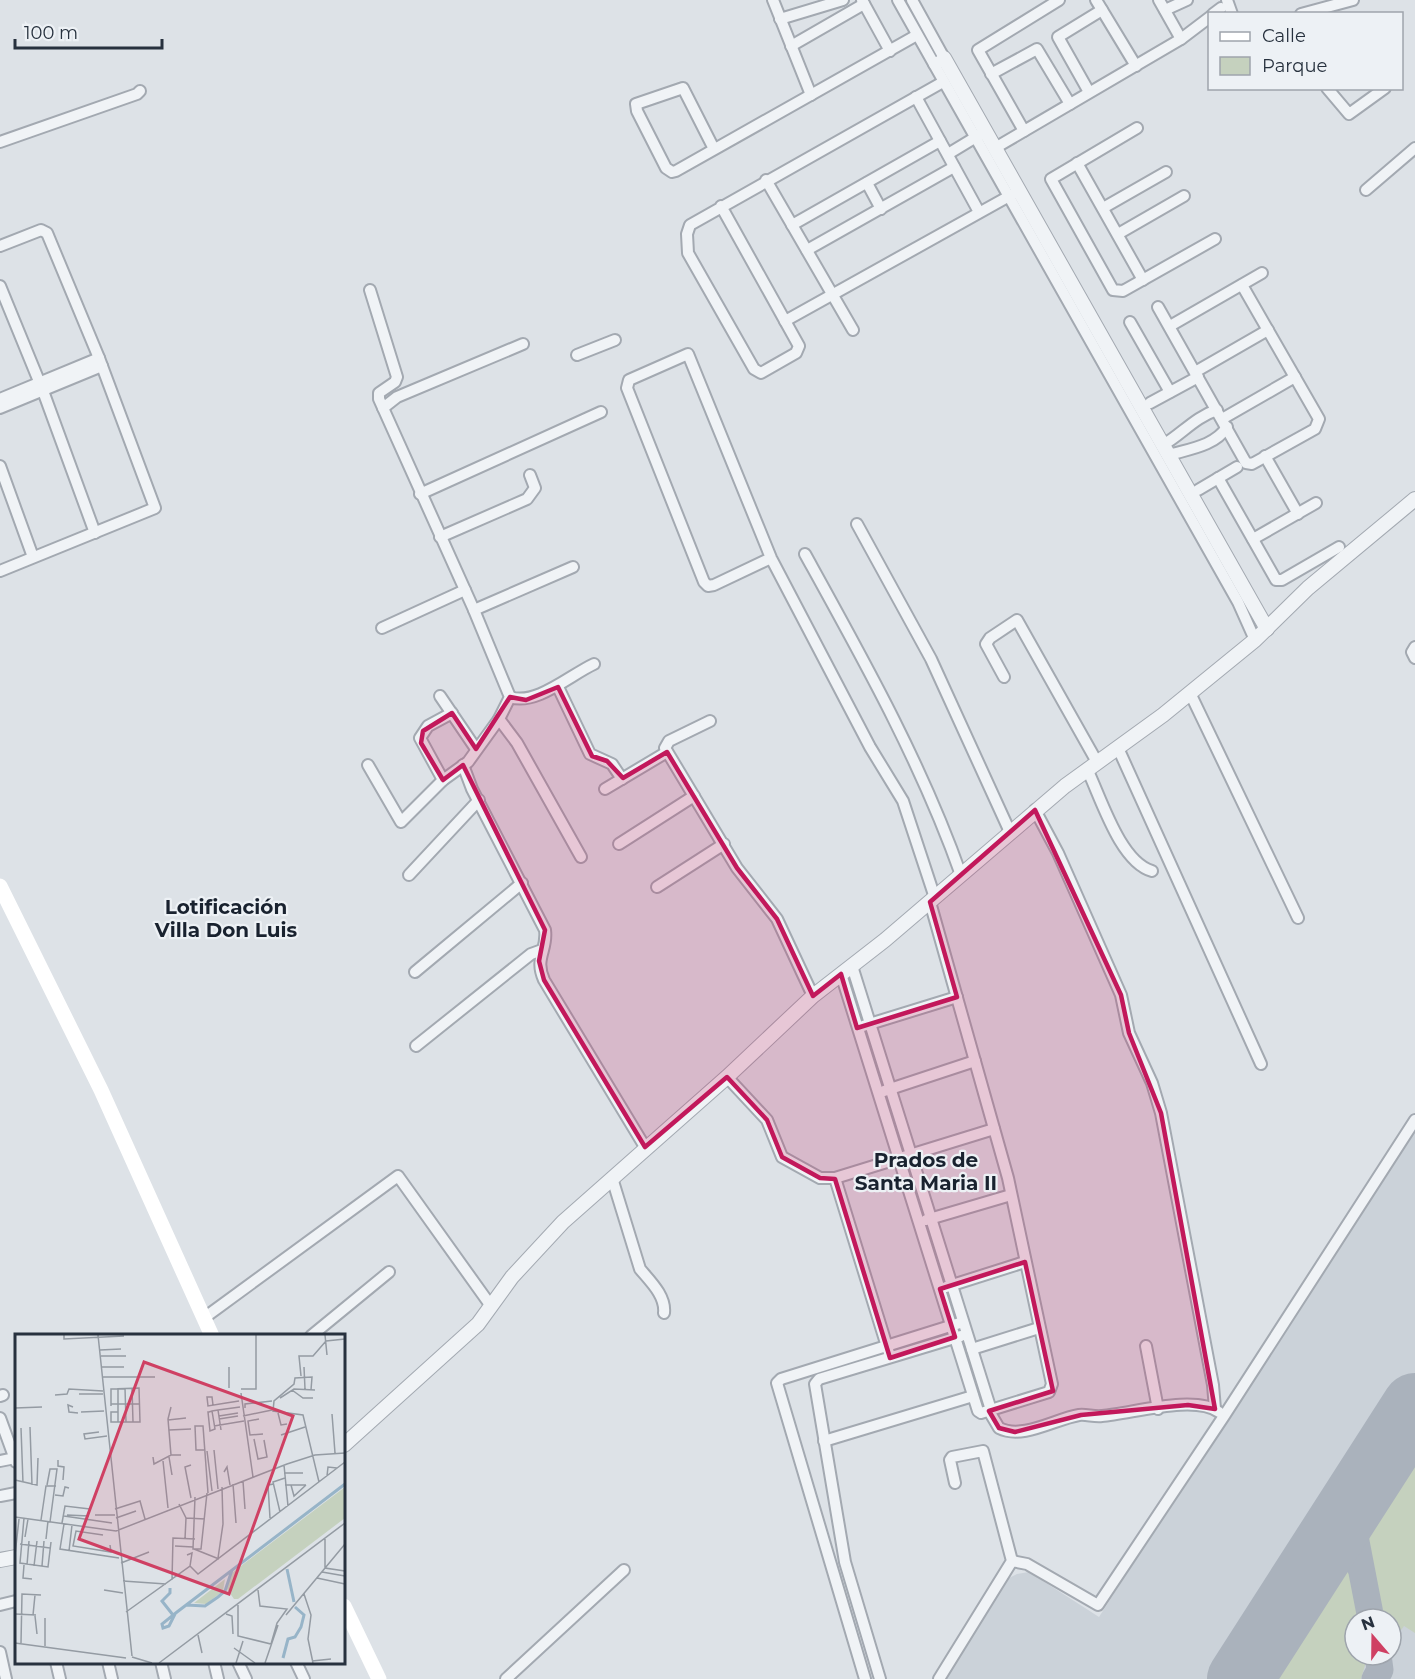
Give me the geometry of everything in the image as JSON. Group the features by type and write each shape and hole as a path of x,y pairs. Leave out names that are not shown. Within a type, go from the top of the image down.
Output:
{"main road":[{"path":"0,886 101,1090 212,1334"},
{"path":"345,1608 379,1679"}],"street":[{"path":"773,0 811,95"},
{"path":"780,19 843,0"},
{"path":"898,0 917,35 939,61 943,82 981,134 995,148 1013,194 1166,450 1267,629"},
{"path":"912,0 939,61 1212,555 1255,640"},
{"path":"1024,131 978,50 981,46 1059,0"},
{"path":"1181,39 1162,5 1187,0"},
{"path":"1308,12 1353,0"},
{"path":"791,46 863,2 890,51"},
{"path":"1089,92 1058,37 1099,5 1136,66"},
{"path":"995,148 1181,39 1208,17"},
{"path":"714,149 683,88 636,104 637,111 670,172 714,149 917,35"},
{"path":"991,74 1031,50 1036,50 1070,104"},
{"path":"721,206 798,343 798,351 764,371 757,372 688,254 687,234 690,225 721,206 766,180 943,82"},
{"path":"0,142 135,95 140,90"},
{"path":"1329,90 1349,114 1382,90"},
{"path":"916,97 979,212"},
{"path":"1137,128 1054,175 1051,181 1114,291 1123,291 1215,239"},
{"path":"948,154 981,134"},
{"path":"792,225 940,141"},
{"path":"1366,190 1415,148"},
{"path":"1077,163 1143,280"},
{"path":"807,250 954,167"},
{"path":"1103,208 1166,172"},
{"path":"766,180 854,330"},
{"path":"867,183 882,209"},
{"path":"785,321 1013,194"},
{"path":"1118,234 1184,196"},
{"path":"0,246 41,230 46,231 101,362 154,508 0,571"},
{"path":"1170,326 1262,273"},
{"path":"1158,307 1246,463 1252,464 1318,425 1319,419 1242,285"},
{"path":"0,286 41,387 95,533"},
{"path":"368,765 401,822 443,780 464,765 499,719 510,698 474,610 382,408 379,393 395,382 397,377 370,290"},
{"path":"1130,322 1170,392"},
{"path":"1150,403 1269,330"},
{"path":"577,355 615,340"},
{"path":"382,408 398,397 523,344"},
{"path":"771,558 714,585 706,584 627,388 628,380 688,354 771,558 870,747 903,801 933,900 1011,1195 1051,1390 986,1411"},
{"path":"0,408 41,387 101,362"},
{"path":"1166,450 1192,423 1222,419 1295,378"},
{"path":"0,399 41,387"},
{"path":"420,494 601,412"},
{"path":"1166,450 1208,444 1220,437 1222,419"},
{"path":"1265,456 1298,514"},
{"path":"0,466 33,557"},
{"path":"1198,490 1237,467"},
{"path":"440,537 527,499 535,488 530,475"},
{"path":"1218,478 1278,581 1339,547"},
{"path":"345,1444 467,1334 542,1243 645,1147 727,1077 813,996 933,900 1035,810 1190,693 1255,640 1308,588 1415,499"},
{"path":"1253,539 1316,504"},
{"path":"856,524 931,659 1010,832"},
{"path":"805,554 899,725 938,811 962,875"},
{"path":"474,610 573,567"},
{"path":"382,628 465,590"},
{"path":"1004,677 986,644 990,638 1017,620 1092,766 1125,850 1139,865 1152,871"},
{"path":"1415,647 1412,652 1415,658"},
{"path":"510,698 526,700 548,689 558,687 570,676 594,664"},
{"path":"558,687 590,754 612,764 622,779"},
{"path":"1190,693 1298,918"},
{"path":"440,696 476,749"},
{"path":"443,780 420,738 428,726 452,713"},
{"path":"499,719 517,743 581,857"},
{"path":"710,721 669,741 665,745 667,752 737,868 777,919 813,996"},
{"path":"1118,748 1262,1064"},
{"path":"605,789 667,752"},
{"path":"464,765 479,800 545,930 539,962 544,980 645,1147"},
{"path":"619,844 694,796"},
{"path":"410,875 479,800"},
{"path":"1035,810 1058,853 1123,998 1129,1033 1152,1083 1161,1113 1220,1413"},
{"path":"657,887 724,844"},
{"path":"415,972 522,883"},
{"path":"416,1046 531,954 542,950"},
{"path":"846,970 870,1024 891,1089 968,1334 986,1411"},
{"path":"846,970 857,1028 973,1396 999,1428 1015,1432 1081,1415 1099,1416 1188,1405 1220,1413"},
{"path":"857,1028 957,997"},
{"path":"878,1093 975,1061"},
{"path":"727,1077 767,1120 782,1158 820,1178 835,1178 994,1129"},
{"path":"1012,1561 1027,1564 1098,1605 1220,1413 1415,1120"},
{"path":"204,1318 398,1176 491,1306"},
{"path":"612,1178 640,1269 654,1286 664,1305 664,1313"},
{"path":"835,1178 890,1358"},
{"path":"920,1222 1011,1195"},
{"path":"940,1289 1025,1262"},
{"path":"312,1334 389,1272"},
{"path":"865,1679 777,1383 781,1379 963,1322"},
{"path":"972,1349 1039,1328"},
{"path":"880,1679 845,1562 816,1382 968,1334"},
{"path":"1146,1346 1158,1409"},
{"path":"824,1441 973,1396"},
{"path":"0,1418 15,1457"},
{"path":"939,1679 1012,1561 983,1451 952,1457 950,1460 955,1483"},
{"path":"0,1461 15,1460"},
{"path":"0,1496 15,1493"},
{"path":"828,1551 842,1547"},
{"path":"0,1560 15,1557"},
{"path":"832,1565 845,1562"},
{"path":"506,1679 624,1570"},
{"path":"0,1605 15,1601"},
{"path":"853,1639 866,1635"},
{"path":"0,1652 6,1679"},
{"path":"56,1664 60,1679"},
{"path":"108,1664 112,1679"},
{"path":"161,1664 165,1679"},
{"path":"214,1664 218,1679"},
{"path":"239,1664 246,1679"},
{"path":"297,1664 304,1679"}],"highlighted area":[{"path":"558,687 592,756 607,761 623,778 667,752 737,868 777,919 813,996 841,974 857,1028 957,997 930,902 1035,810 1121,995 1129,1033 1161,1113 1215,1409 1188,1405 1081,1415 1015,1432 999,1428 989,1411 1053,1391 1025,1262 940,1289 955,1337 890,1358 835,1179 820,1178 782,1157 767,1120 727,1077 645,1147 544,980 539,961 545,930 463,765 443,780 421,743 423,731 452,713 476,749 510,697 526,700"}],"shaded area":[{"path":"1415,1126 1415,1679 942,1679 1007,1579 1029,1572 1099,1617"}],"green space":[{"path":"1415,1435 1415,1633 1403,1627 1403,1607 1378,1607 1362,1538 1361,1523"},
{"path":"1335,1568 1345,1568 1352,1578 1358,1607 1343,1607 1343,1667 1364,1667 1361,1679 1258,1679 1326,1573"}],"taxiway":[{"path":"1369,1607 1353,1526 1359,1498 1373,1471"},
{"path":"1311,1570 1323,1557 1338,1550 1350,1552 1359,1565"},
{"path":"1375,1679 1380,1667"}],"runway":[{"path":"1240,1679 1415,1406"}],"district":[{"name":"Lotificación Villa Don Luis","path":"226,918"},
{"name":"Prados de Santa Maria II","path":"926,1172"}]}
